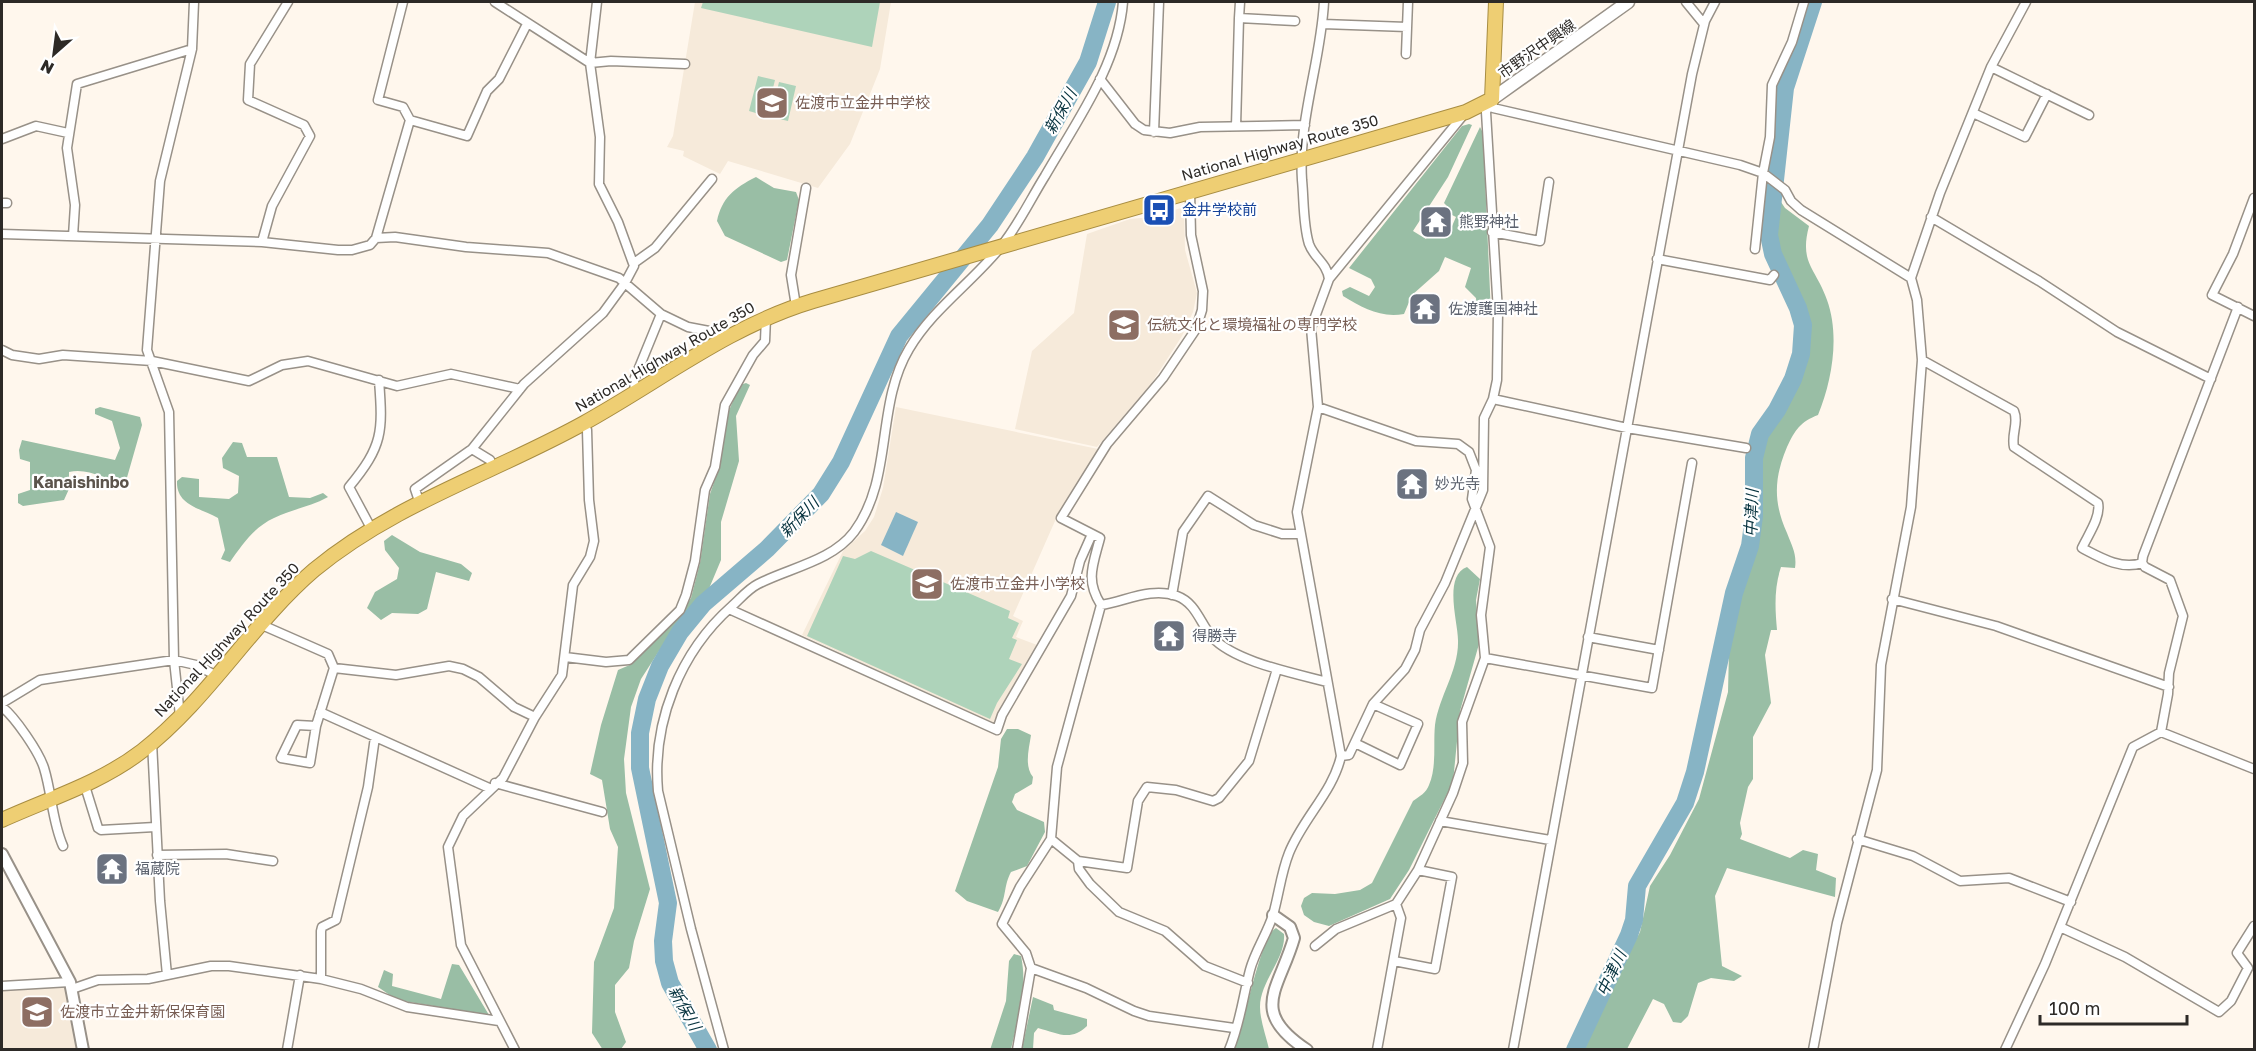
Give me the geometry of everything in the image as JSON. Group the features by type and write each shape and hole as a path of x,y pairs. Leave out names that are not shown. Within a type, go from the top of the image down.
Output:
{"highway":[{"path":"1492,99 1496,2"},
{"name":"National Highway Route 350","path":"2,820 85,786 112,771 152,742 180,716 313,571 371,528 419,501 584,423 730,335 766,317 796,306 1466,112 1492,99"}],"main road":[{"name":"市野沢中興線","path":"1492,99 1628,2"}],"street":[{"path":"180,716 174,660 169,412 147,350 160,181 192,49 194,2"},
{"path":"262,242 272,207 310,136 304,125 248,100 250,64 288,2"},
{"path":"2,234 156,237 262,242 352,250 370,245 376,238 411,120 404,106 378,100 404,2"},
{"path":"495,2 590,63 622,61 685,64"},
{"path":"597,2 590,63 600,137 599,184 634,263"},
{"path":"724,1050 691,929 661,805 657,771 668,702 680,672 710,627 755,585 839,548 853,533 873,494 879,474 885,419 897,374 908,350 938,310 995,249 1100,79 1115,42 1123,2"},
{"path":"1154,132 1159,2"},
{"path":"1236,126 1240,2"},
{"path":"1324,2 1323,24 1305,125 1302,176 1308,238 1311,249 1326,267 1329,279"},
{"path":"1406,54 1408,2"},
{"path":"1686,2 1704,24"},
{"path":"1513,1050 1695,57 1704,24 1715,2"},
{"path":"1755,249 1763,173 1770,137 1772,85 1792,42 1804,2"},
{"path":"1813,1050 1836,923 1877,770 1881,665 1911,507 1922,360 1917,300 1911,278 1931,217 1991,67 2025,2"},
{"path":"1239,18 1295,21"},
{"path":"411,120 467,136 487,91 499,79 527,24"},
{"path":"1323,24 1407,27"},
{"path":"72,236 75,205 68,133 77,84 192,49"},
{"path":"1991,67 2089,115"},
{"path":"1100,79 1135,124 1154,132 1236,126 1305,125"},
{"path":"1973,113 2025,137 2047,94"},
{"path":"1492,99 1493,108 1679,149 1763,173 1785,190 1791,201 1801,210 1911,278"},
{"path":"1341,756 1349,755 1373,704 1405,669 1415,650 1420,630 1445,583 1483,490 1484,418 1493,399 1497,380 1497,312 1486,112 1492,99"},
{"path":"1229,1050 1234,1028 1242,1013 1248,983 1273,915 1289,854 1298,835 1337,775 1341,756 1297,512 1318,406 1310,336 1313,317 1329,279 1466,112"},
{"path":"2,139 36,126 68,133"},
{"path":"419,501 415,489 472,449 520,389 603,313 625,283 634,263 655,248 712,179"},
{"path":"1492,232 1540,241 1549,182"},
{"path":"796,306 792,291 792,264 806,188"},
{"path":"1017,1050 1031,969 1026,952 1002,924 1020,887 1052,839 1057,767 1101,605 1091,587 1091,576 1100,538 1061,518 1107,444 1163,378 1199,320 1203,291 1191,235 1190,191"},
{"path":"2254,198 2233,254 2212,295 2254,316"},
{"path":"1931,217 2039,281 2117,332 2211,378"},
{"path":"376,238 395,237 466,247 548,253 593,268 625,283 661,314 688,327 730,335"},
{"path":"1657,259 1770,280 1774,275"},
{"path":"2142,563 2238,308"},
{"path":"636,392 634,380 661,314"},
{"path":"565,657 606,662 629,660 680,610 692,581 705,490 715,467 725,405 753,355 765,342 766,317"},
{"path":"2,350 12,355 39,359 63,355 152,361 249,381 282,365 308,361 397,386 451,374 520,389"},
{"path":"1922,360 2014,411 2017,417 2013,435 2014,447 2098,503 2097,518 2082,548 2116,563 2132,566 2142,563"},
{"path":"371,528 349,487 373,454 380,435 382,423 379,380"},
{"path":"1493,399 1627,428 1746,448"},
{"path":"1315,946 1336,929 1396,904 1418,870 1460,777 1464,748 1462,722 1485,658 1481,615 1490,547 1472,499 1476,470 1473,459 1458,444 1416,441 1318,406"},
{"path":"515,1050 461,945 448,847 463,816 508,768 535,717 562,675 573,585 590,557 594,541 589,500 587,430 584,423"},
{"path":"472,449 490,460"},
{"path":"1485,658 1652,688 1692,463"},
{"path":"1172,595 1183,532 1208,496 1254,525 1282,534 1300,534"},
{"path":"729,609 997,730 1002,715 1071,596 1080,561 1092,534"},
{"path":"2142,563 2145,567 2170,580 2183,616 2169,673 2169,687 2161,732"},
{"path":"1101,605 1138,594 1172,595 1191,605 1213,637 1234,652 1277,669 1327,682"},
{"path":"1893,600 1996,626 2169,687"},
{"path":"262,625 328,654 334,668 316,726 310,763 281,758 297,725 316,726"},
{"path":"1588,637 1659,650"},
{"path":"63,846 50,800 44,767 25,735 2,705 40,680 174,660 196,665 217,676"},
{"path":"334,668 396,675 449,666 463,669 479,677 514,707 535,717"},
{"path":"1052,839 1078,861 1127,868 1138,801 1147,787 1176,790 1213,801 1219,798 1250,761 1277,669"},
{"path":"1355,743 1400,765 1418,724 1373,704"},
{"path":"320,712 492,785 602,812"},
{"path":"2005,1050 2071,902 2133,747 2161,732 2254,769"},
{"path":"321,979 322,927 336,920 368,787 375,737"},
{"path":"152,742 155,826 167,975"},
{"path":"85,786 98,828 101,830 155,826"},
{"path":"1440,821 1550,840"},
{"path":"1857,839 1913,856 1960,881 2009,878 2071,902"},
{"path":"2,854 71,986 83,1050"},
{"path":"157,855 226,854 273,861"},
{"path":"1078,861 1079,869 1090,884 1119,912 1165,931 1205,966 1248,983"},
{"path":"1394,961 1435,969 1452,876 1418,870"},
{"path":"1377,1050 1401,918 1396,904"},
{"path":"1273,915 1290,927 1294,938 1275,987 1272,1003 1274,1018 1280,1029 1307,1050"},
{"path":"2060,927 2125,957 2219,1012 2231,1001 2248,968 2237,953 2254,926"},
{"path":"2,986 71,986 98,980 148,979 212,966 321,979 361,988 407,1007 499,1021"},
{"path":"1031,969 1086,988 1149,1016 1234,1028"},
{"path":"287,1050 300,975"}],"shaded area":[{"name":"佐渡市立金井中学校","path":"695,2 891,2 880,69 850,144 818,188 728,161 720,174 683,156 684,151 667,147 673,136"},
{"name":"伝統文化と環境福祉の専門学校","path":"1184,207 1185,250 1197,293 1193,312 1182,336 1151,384 1097,447 1015,429 1032,351 1074,313 1087,234 1130,219 1152,217"},
{"name":"佐渡市立金井小学校","path":"896,407 1098,449 1055,521 1013,616 1023,621 1016,637 1037,645 1001,706 994,724 802,635 843,551 865,531 874,517 883,488"},
{"name":"佐渡市立金井新保保育園","path":"65,985 70,1001 77,1049 2,1050 2,989"}],"green space":[{"path":"703,2 880,2 872,47 701,8"},
{"path":"758,76 775,80 766,116 749,111"},
{"path":"779,82 796,86 788,121 771,117"},
{"path":"1472,125 1448,177 1413,231 1426,239 1435,227 1449,233 1456,217 1448,213 1449,208 1444,203 1480,127 1483,133 1491,314 1477,313 1476,298 1465,287 1471,268 1445,257 1439,271 1412,295 1404,314 1379,313 1343,296 1342,291 1350,287 1369,296 1375,287 1371,279 1349,268 1462,126"},
{"path":"756,177 774,188 796,192 799,200 787,260 781,262 725,236 717,221 722,206 730,195 741,185"},
{"path":"1777,196 1785,208 1809,226 1806,239 1807,258 1827,300 1834,343 1827,388 1818,415 1802,424 1796,431 1787,447 1780,469 1777,500 1782,522 1794,550 1795,568 1781,567 1777,583 1777,630 1771,630 1765,655 1771,703 1753,737 1753,779 1748,787 1740,823 1742,834 1740,839 1790,858 1803,850 1818,854 1816,870 1836,878 1835,897 1727,868 1715,896 1722,966 1742,976 1734,981 1711,978 1698,983 1688,1016 1681,1023 1673,1022 1664,1004 1653,999 1627,1049 1585,1049 1612,985 1640,932 1650,886 1670,855 1699,799 1728,692 1729,651 1739,588 1757,536 1758,459 1763,441 1780,419 1798,386 1807,351 1806,313 1776,251 1773,233"},
{"path":"746,383 750,385 736,416 739,461 721,522 721,560 708,591 659,651 641,679 631,707 624,759 626,793 650,889 634,941 629,968 615,985 615,1012 626,1042 621,1049 603,1050 592,1033 594,962 614,908 618,847 610,829 602,780 590,774 601,725 618,670 632,664 681,613 691,598 700,563 710,494 719,468 727,415 740,385"},
{"path":"100,407 140,417 142,425 126,481 84,471 69,472 69,489 64,500 23,506 18,503 18,494 30,490 30,462 20,459 19,450 22,440 115,460 120,448 112,421 95,414 95,409"},
{"path":"233,442 242,443 247,457 277,457 289,497 310,498 323,493 328,497 281,515 260,526 230,562 221,559 225,550 218,518 185,501 180,496 177,481 182,477 199,479 199,497 229,499 238,493 239,476 223,468 222,458"},
{"path":"392,535 420,552 461,564 472,573 469,581 436,572 427,609 418,614 392,613 381,620 367,608 375,592 397,579 399,568 385,550 384,541"},
{"path":"871,551 1010,611 1008,618 1019,623 1012,638 1017,640 1009,659 1022,664 997,703 990,719 807,636 843,556 855,559"},
{"path":"1467,567 1480,579 1476,600 1479,644 1460,711 1453,782 1409,870 1390,899 1329,926 1314,922 1304,915 1301,906 1304,898 1312,893 1335,894 1360,890 1372,883 1413,801 1429,785 1433,770 1437,714 1457,651 1455,580"},
{"path":"1007,729 1018,729 1031,735 1028,763 1033,777 1032,784 1015,794 1012,802 1017,810 1044,822 1045,832 1027,866 1011,872 998,912 967,901 955,891 998,767 1001,739"},
{"path":"1276,928 1284,934 1284,943 1264,988 1260,1007 1269,1049 1234,1050 1258,964 1270,935"},
{"path":"1014,954 1021,956 1023,980 1021,1003 1011,1049 990,1050 1006,1001 1009,961"},
{"path":"452,964 459,965 489,1015 397,1000 378,987 384,970 393,974 392,986 441,999"},
{"path":"1033,997 1053,1005 1054,1010 1087,1019 1087,1026 1069,1035 1038,1028 1034,1033 1033,1049 1022,1049"}],"water":[{"path":"896,512 918,522 903,556 881,545"}],"waterway":[{"name":"新保川","path":"708,1050 670,983 664,961 663,941 668,903 640,768 640,733 647,699 660,666 680,632 703,604 767,549 821,494 841,462 899,336 990,225 1035,157 1088,62 1107,2"},
{"name":"中津川","path":"1575,1050 1629,935 1634,920 1637,886 1685,803 1695,772 1734,593 1750,546 1754,516 1754,458 1760,434 1777,410 1793,379 1801,354 1803,325 1798,308 1773,254 1769,235 1785,88 1813,2"}],"place":[{"name":"佐渡市立金井中学校","path":"772,103"},
{"name":"金井学校前","path":"1159,210"},
{"name":"熊野神社","path":"1436,222"},
{"name":"佐渡護国神社","path":"1425,309"},
{"name":"伝統文化と環境福祉の専門学校","path":"1124,325"},
{"name":"妙光寺","path":"1412,484"},
{"name":"佐渡市立金井小学校","path":"927,584"},
{"name":"得勝寺","path":"1169,636"},
{"name":"福蔵院","path":"112,869"},
{"name":"佐渡市立金井新保保育園","path":"37,1012"}],"district":[{"name":"Kanaishinbo","path":"81,482"}]}
